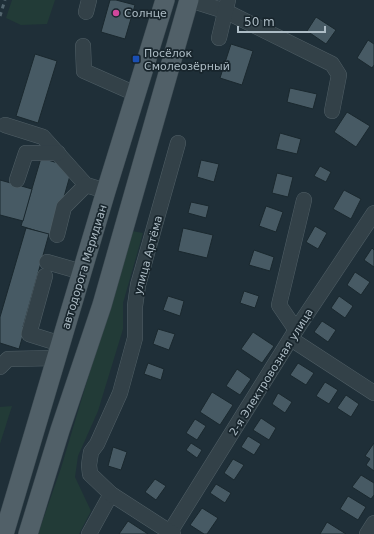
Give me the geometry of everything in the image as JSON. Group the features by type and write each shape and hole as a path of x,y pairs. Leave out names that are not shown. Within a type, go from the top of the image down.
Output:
{"main road":[{"name":"автодорога Меридиан","path":"4,534 106,191 165,0"},
{"path":"28,534 60,430 102,305 190,0"}],"street":[{"path":"190,0 226,5 332,64 339,75 332,111"},
{"path":"219,38 226,5"},
{"path":"83,46 84,71 136,94"},
{"path":"5,125 43,137 86,185 106,191"},
{"name":"улица Артёма","path":"171,533 111,494 90,474 89,464 91,452 97,444 120,393 135,338 134,306 138,285 178,143"},
{"path":"18,180 26,153 58,153"},
{"path":"57,235 64,207 86,185"},
{"path":"304,200 279,305 294,335 374,392"},
{"name":"2-я Электровозная улица","path":"171,533 294,335 374,213"},
{"path":"58,351 29,334 46,269 82,272"},
{"path":"0,367 8,359 58,351"},
{"path":"89,534 111,494"},
{"path":"367,534 374,523"}],"green space":[{"path":"12,0 55,0 47,24 21,25 6,18"},
{"path":"132,231 143,233 123,303 123,329 98,411 78,456 75,477 91,511 79,534 38,534 61,468"},
{"path":"12,406 0,444 0,407"}],"building":[{"path":"110,0 135,5 125,39 101,32"},
{"path":"316,17 336,30 326,44 307,31"},
{"path":"368,40 374,44 374,65 372,68 357,58"},
{"path":"231,44 253,51 242,85 220,78"},
{"path":"35,54 57,61 38,123 16,116"},
{"path":"290,88 317,94 313,109 287,102"},
{"path":"347,112 370,126 356,147 334,132"},
{"path":"280,133 301,139 297,154 276,149"},
{"path":"41,158 68,166 71,172 53,236 21,226"},
{"path":"201,160 219,164 214,182 197,177"},
{"path":"320,166 331,172 326,182 314,176"},
{"path":"277,173 293,177 288,197 272,193"},
{"path":"0,180 32,189 23,221 0,215"},
{"path":"344,190 361,199 351,219 333,209"},
{"path":"191,202 209,206 206,218 188,213"},
{"path":"266,206 283,212 276,232 259,226"},
{"path":"315,226 327,233 318,249 306,242"},
{"path":"26,228 49,234 23,327 25,328 19,349 0,343 0,317"},
{"path":"183,228 213,235 207,258 178,251"},
{"path":"372,248 374,250 374,267 364,260"},
{"path":"254,250 274,257 270,271 249,265"},
{"path":"355,272 370,282 361,295 347,285"},
{"path":"244,291 259,296 255,308 240,303"},
{"path":"168,296 184,301 180,316 163,310"},
{"path":"339,296 353,306 345,318 331,308"},
{"path":"322,321 336,330 328,342 314,332"},
{"path":"158,329 175,334 169,350 153,344"},
{"path":"253,332 274,346 262,363 241,349"},
{"path":"148,363 164,369 161,380 144,374"},
{"path":"298,363 314,373 306,385 290,375"},
{"path":"237,369 251,379 240,395 226,386"},
{"path":"325,382 338,390 329,404 316,396"},
{"path":"212,392 233,405 220,425 200,412"},
{"path":"278,393 292,402 285,413 272,404"},
{"path":"346,395 359,404 351,417 337,408"},
{"path":"261,418 276,428 269,440 253,430"},
{"path":"195,419 206,426 197,440 186,433"},
{"path":"248,436 261,444 254,455 241,447"},
{"path":"191,443 202,450 197,458 186,450"},
{"path":"374,443 374,471 366,465 370,459 365,456"},
{"path":"113,447 127,452 121,470 108,466"},
{"path":"233,459 244,465 234,480 224,473"},
{"path":"361,475 374,483 374,495 371,499 352,487"},
{"path":"155,479 166,486 156,500 145,492"},
{"path":"216,484 231,493 225,503 210,493"},
{"path":"348,496 366,507 358,520 340,509"},
{"path":"202,508 218,518 207,534 204,534 190,525"},
{"path":"128,521 148,534 119,534"},
{"path":"327,522 346,534 320,534"}],"railway":[{"path":"0,16 5,0"}],"place":[{"name":"Солнце","path":"116,13"},
{"name":"Посёлок Смолеозёрный","path":"136,59"}]}
